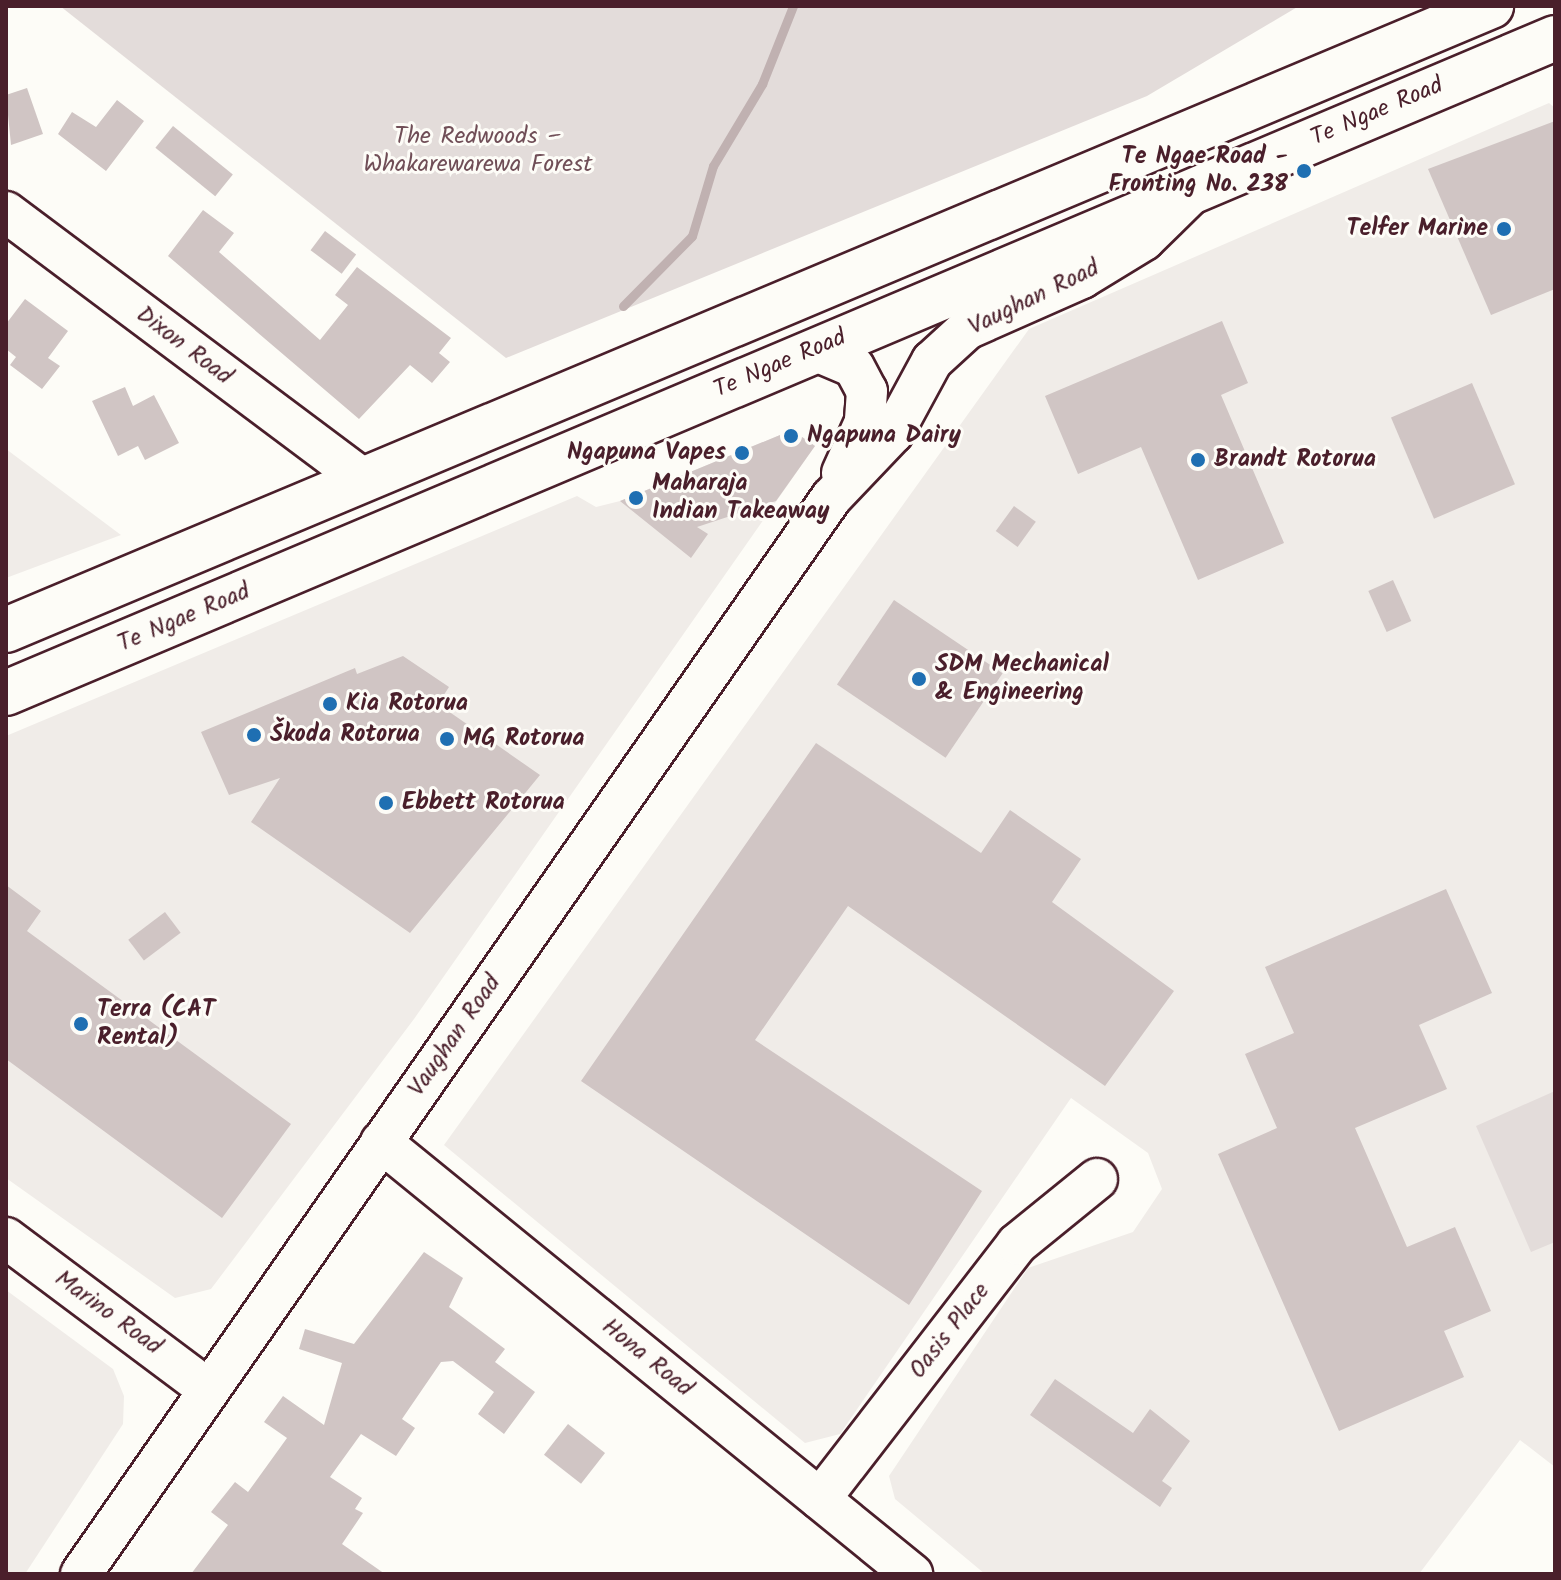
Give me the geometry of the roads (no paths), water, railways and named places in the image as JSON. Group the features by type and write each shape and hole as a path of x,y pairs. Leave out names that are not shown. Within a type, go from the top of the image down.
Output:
{"highway":[{"path":"6,630 1491,6"},
{"name":"Te Ngae Road","path":"6,693 1555,38"}],"street":[{"name":"Vaughan Road","path":"84,1573 208,1389 831,498 893,433 950,341 1132,247 1196,189"},
{"name":"Dixon Road","path":"6,212 363,479"},
{"name":"Vaughan Road","path":"814,350 854,367 867,391 865,422 831,498"},
{"name":"Hona Road","path":"381,1142 912,1574"},
{"name":"Oasis Place","path":"820,1499 1017,1244 1097,1179"},
{"name":"Marino Road","path":"6,1238 208,1389"}],"waterway":[{"path":"623,306 692,236 713,166 762,84 793,6"}],"place":[{"name":"Te Ngae Road - Fronting No. 238","path":"1304,171"},
{"name":"Telfer Marine","path":"1504,229"},
{"name":"Ngapuna Dairy","path":"791,436"},
{"name":"Ngapuna Vapes","path":"742,453"},
{"name":"Brandt Rotorua","path":"1198,460"},
{"name":"Maharaja Indian Takeaway","path":"636,498"},
{"name":"SDM Mechanical & Engineering","path":"919,679"},
{"name":"Kia Rotorua","path":"330,704"},
{"name":"Škoda Rotorua","path":"254,735"},
{"name":"MG Rotorua","path":"447,739"},
{"name":"Ebbett Rotorua","path":"386,803"},
{"name":"Terra (CAT Rental)","path":"81,1024"}],"park label":[{"name":"The Redwoods – Whakarewarewa Forest","path":"478,151"}]}
